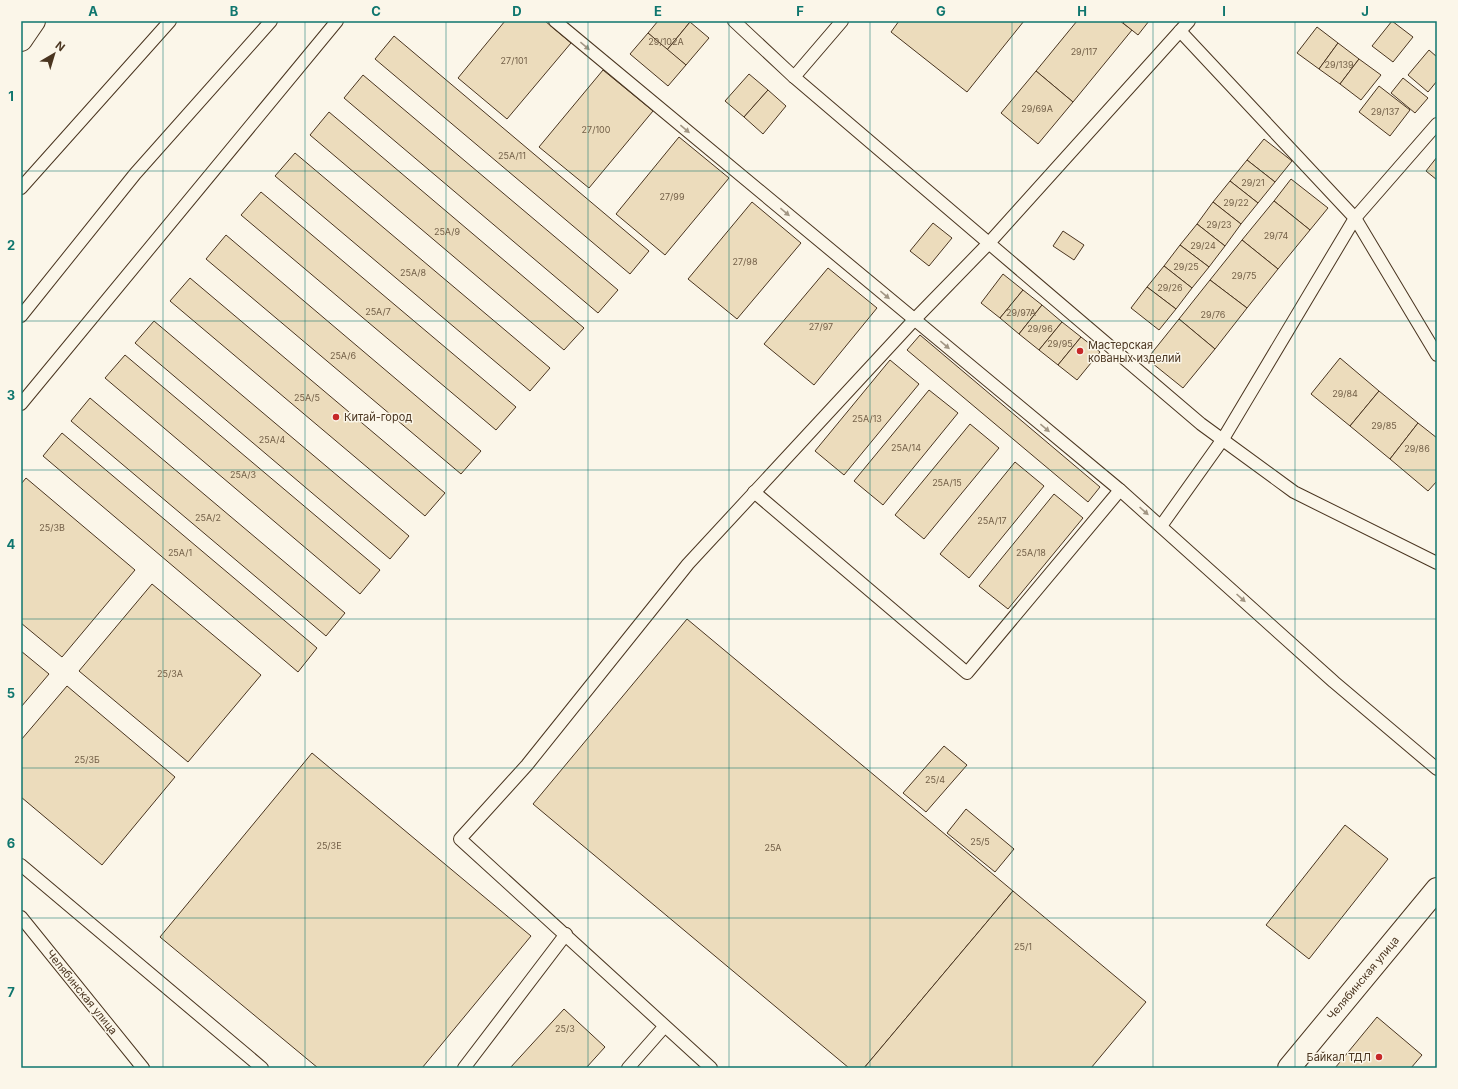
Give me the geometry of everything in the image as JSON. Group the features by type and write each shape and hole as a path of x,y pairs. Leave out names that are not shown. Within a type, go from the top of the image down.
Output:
{"street":[{"name":"Челябинская улица","path":"1289,1068 1437,889"}],"lane":[{"path":"21,188 170,21"},
{"path":"21,316 135,174 271,21"},
{"path":"21,404 337,21"},
{"path":"555,21 1120,490 1334,682 1437,769"},
{"path":"734,21 794,77 1201,424 1294,492 1437,563"},
{"path":"794,77 842,21"},
{"path":"711,1068 664,1027 566,934 460,839 527,765 688,564 914,320 989,243 1189,21"},
{"path":"1180,31 1355,218 1437,355"},
{"path":"1161,526 1223,439 1355,218 1437,124"},
{"path":"754,492 967,673 1120,490"},
{"path":"21,865 262,1068"},
{"name":"Челябинская улица","path":"21,917 143,1068"},
{"path":"464,1068 566,934"},
{"path":"628,1068 664,1027"}],"building":[{"path":"505,21 545,21 571,43 507,119 458,78"},
{"path":"658,21 690,22 667,50 648,33"},
{"path":"899,21 1024,21 967,92 891,32"},
{"path":"1077,21 1120,21 1132,30 1073,102 1036,71"},
{"path":"1125,21 1149,21 1138,35 1123,23"},
{"path":"1392,21 1413,37 1393,62 1372,46"},
{"path":"690,22 709,38 686,65 667,50"},
{"path":"1317,27 1338,43 1319,69 1297,53"},
{"path":"648,33 686,65 668,86 630,54"},
{"path":"394,36 649,251 630,274 375,59"},
{"path":"1338,43 1359,59 1340,84 1319,69"},
{"path":"1429,50 1437,57 1437,81 1428,92 1408,75"},
{"path":"1359,59 1381,75 1361,100 1340,84"},
{"path":"603,70 653,111 589,188 539,147"},
{"path":"1036,71 1073,102 1038,144 1001,113"},
{"path":"749,74 768,90 744,117 725,101"},
{"path":"363,75 618,290 598,313 344,98"},
{"path":"1403,78 1428,98 1415,113 1391,93"},
{"path":"1379,86 1410,110 1390,136 1359,112"},
{"path":"768,90 786,106 763,134 744,117"},
{"path":"329,112 584,328 564,350 310,135"},
{"path":"679,137 729,178 665,255 616,214"},
{"path":"1264,139 1292,161 1275,182 1247,160"},
{"path":"295,153 550,368 530,391 275,176"},
{"path":"1437,157 1437,180 1426,171"},
{"path":"1247,160 1275,182 1258,203 1230,181"},
{"path":"1291,179 1328,208 1310,230 1274,201"},
{"path":"1230,181 1258,203 1241,224 1213,202"},
{"path":"261,192 516,407 496,430 241,215"},
{"path":"1274,201 1310,230 1278,269 1242,240"},
{"path":"752,202 801,243 737,319 688,279"},
{"path":"1213,202 1241,224 1225,246 1197,224"},
{"path":"933,223 952,238 929,266 910,251"},
{"path":"1197,224 1225,246 1209,267 1180,245"},
{"path":"1063,231 1084,245 1074,260 1053,246"},
{"path":"226,235 481,451 461,474 206,259"},
{"path":"1242,240 1278,269 1247,308 1210,280"},
{"path":"1180,245 1209,267 1192,288 1164,266"},
{"path":"1164,266 1192,288 1176,309 1147,287"},
{"path":"828,268 877,308 814,385 764,344"},
{"path":"1003,274 1023,290 1000,318 981,303"},
{"path":"190,278 445,493 425,516 170,301"},
{"path":"1210,280 1247,308 1215,349 1179,319"},
{"path":"1147,287 1176,309 1159,330 1131,308"},
{"path":"1023,290 1042,305 1019,334 1000,318"},
{"path":"1042,305 1062,322 1039,350 1019,334"},
{"path":"1179,319 1215,349 1183,388 1147,359"},
{"path":"154,321 409,536 390,559 135,343"},
{"path":"1062,322 1081,337 1058,365 1039,350"},
{"path":"920,335 1100,487 1088,502 907,350"},
{"path":"1081,337 1100,352 1077,380 1058,365"},
{"path":"125,355 380,570 360,594 105,378"},
{"path":"1340,358 1379,391 1350,426 1311,394"},
{"path":"890,360 919,384 844,475 815,451"},
{"path":"929,390 958,413 883,505 854,481"},
{"path":"1379,391 1418,423 1390,459 1350,426"},
{"path":"90,398 345,613 326,636 71,421"},
{"path":"1418,423 1437,438 1437,481 1428,491 1390,459"},
{"path":"970,424 999,448 924,539 895,515"},
{"path":"62,433 317,648 298,672 43,456"},
{"path":"1015,462 1044,486 969,578 940,554"},
{"path":"26,478 135,570 62,657 21,623 21,484"},
{"path":"1054,494 1083,518 1008,609 979,586"},
{"path":"152,584 261,675 188,762 79,671"},
{"path":"687,619 1013,891 864,1068 849,1068 533,804"},
{"path":"21,651 49,674 21,707"},
{"path":"67,686 175,777 102,865 21,797 21,740"},
{"path":"944,746 967,765 926,812 903,793"},
{"path":"312,753 531,936 422,1068 318,1068 160,937"},
{"path":"966,809 1014,849 995,872 947,833"},
{"path":"1345,825 1388,859 1309,959 1266,925"},
{"path":"1013,891 1146,1002 1091,1068 864,1068"},
{"path":"564,1009 605,1047 586,1068 510,1068"},
{"path":"1377,1017 1422,1055 1411,1068 1335,1068"}],"place":[{"name":"Мастерская кованых изделий","path":"1080,351"},
{"name":"Китай-город","path":"336,417"},
{"name":"Байкал ТДЛ","path":"1379,1057"}]}
